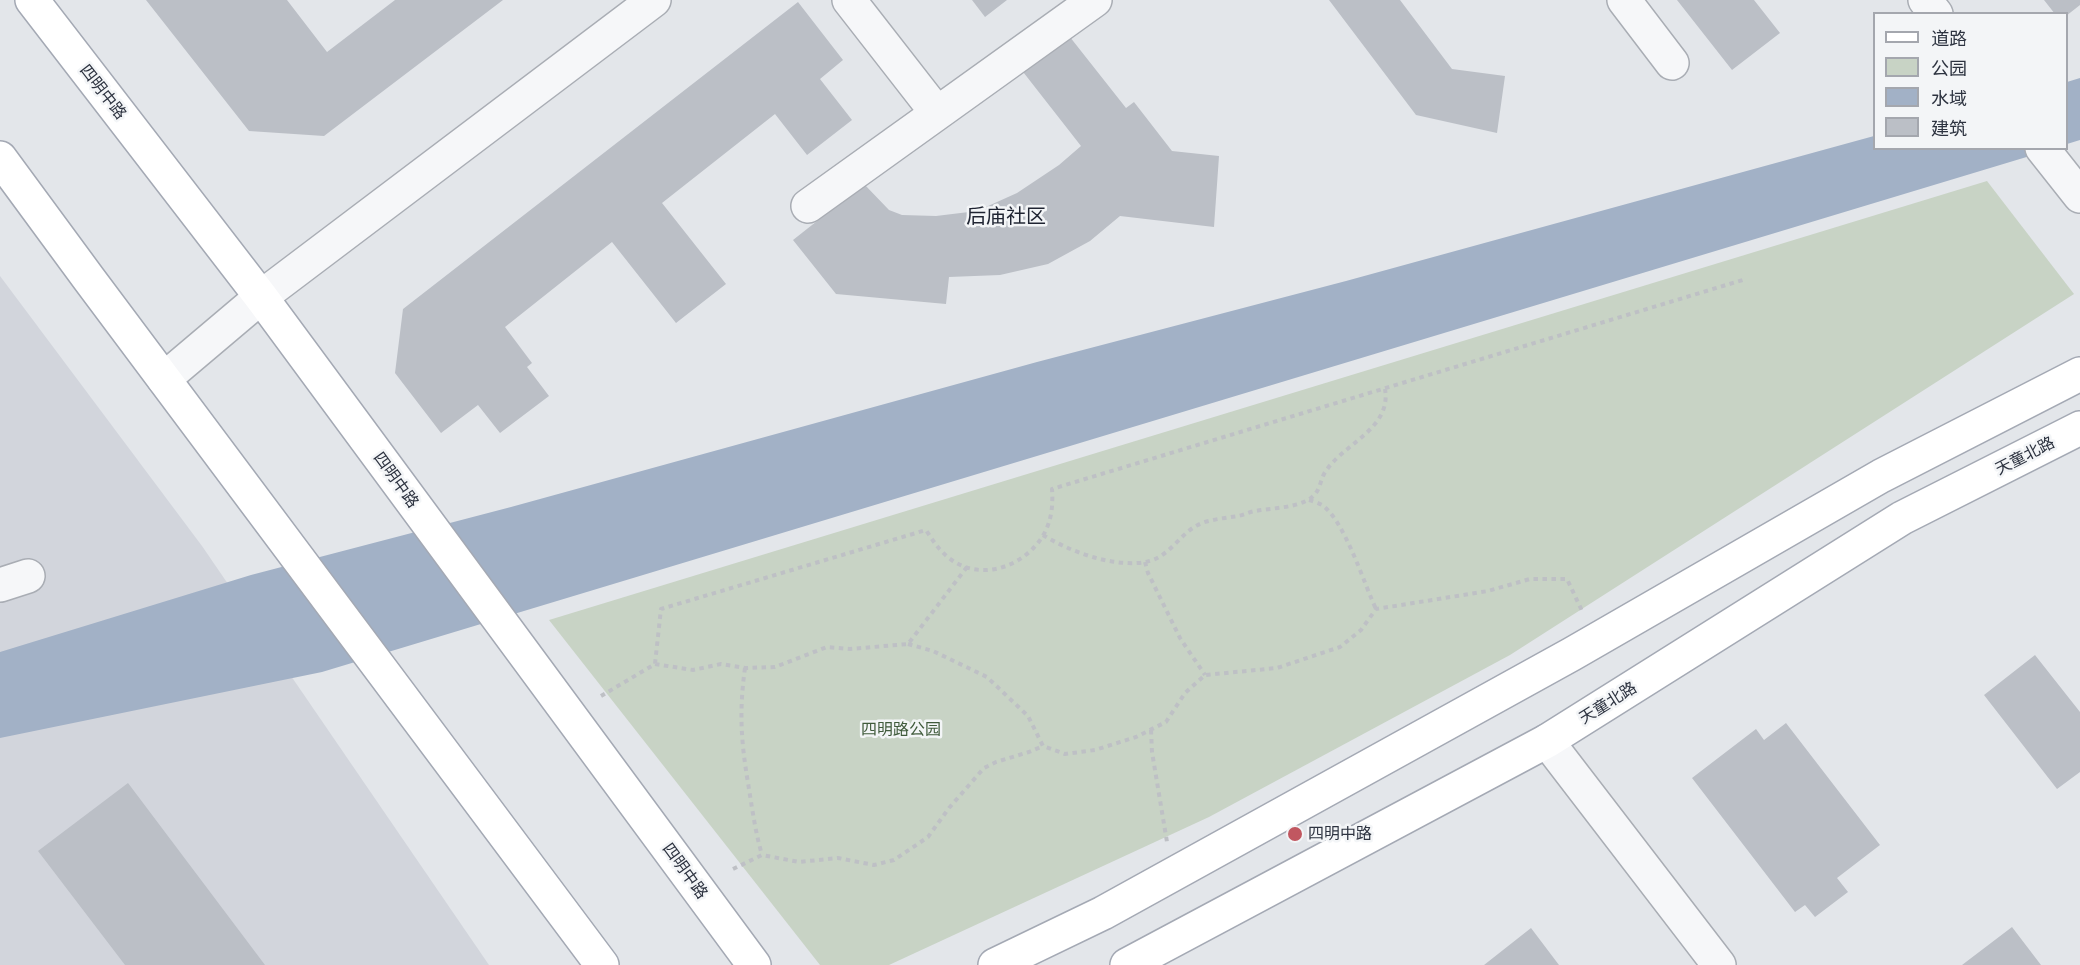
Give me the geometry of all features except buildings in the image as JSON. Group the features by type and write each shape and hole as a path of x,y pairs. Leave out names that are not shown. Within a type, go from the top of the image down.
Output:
{"main road":[{"name":"四明中路","path":"32,0 261,297 754,965"},
{"path":"0,158 602,965"},
{"path":"995,965 1103,914 1596,640 1881,476 2080,374"},
{"name":"天童北路","path":"1128,965 1547,741 1902,518 2080,428"}],"street":[{"path":"164,379 261,297 654,0"},
{"path":"849,0 937,113"},
{"path":"808,206 1095,0"},
{"path":"1624,0 1672,63"},
{"path":"1925,0 1934,12"},
{"path":"2044,150 2080,196"},
{"path":"1547,741 1719,965"}],"path":[{"path":"655,664 661,609 926,530 937,547 951,560 967,567 987,571 1005,567 1023,557 1043,535 1051,514 1052,489 1746,279"},
{"path":"1043,535 1073,552 1124,562 1145,562 1169,551 1189,530 1203,523 1309,500 1320,489 1324,474 1379,418 1387,397 1385,389"},
{"path":"1309,500 1323,506 1338,524 1359,563 1376,609"},
{"path":"1145,562 1148,573 1180,638 1205,675"},
{"path":"908,644 967,567"},
{"path":"733,869 762,855 799,862 838,858 874,865 894,860 927,837 984,768 1043,746 1065,754 1082,752 1136,737 1166,722 1185,693 1205,675 1277,668 1340,647 1361,630 1376,609 1488,591 1530,579 1567,579 1596,640"},
{"path":"600,696 655,664 693,670 721,664 745,668 775,667 827,647 850,649 908,644 933,651 987,677 1028,716 1043,746"},
{"path":"745,668 741,695 741,735 756,833 762,855"},
{"path":"1151,730 1152,752 1167,846"}],"shaded area":[{"path":"0,276 202,546 489,965 0,965"}],"green space":[{"name":"四明路公园","path":"1987,181 2074,294 1510,655 1209,817 889,965 820,965 549,620"}],"water":[{"path":"2080,78 2080,140 2068,144 2068,82"},
{"path":"1873,136 1873,150 2050,150 322,672 0,738 0,652 251,575 511,507 1037,362 1346,281"}],"place":[{"name":"四明中路","path":"1295,834"}],"district":[{"name":"后庙社区","path":"1006,217"}]}
